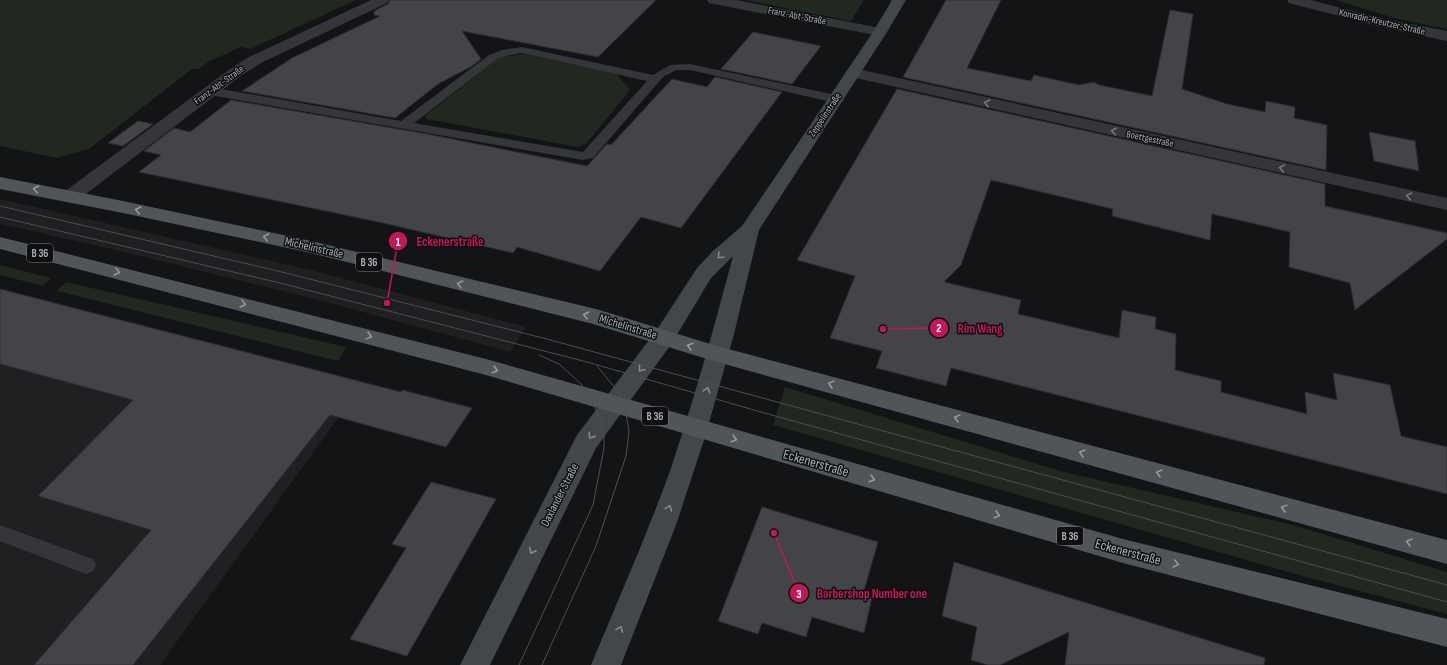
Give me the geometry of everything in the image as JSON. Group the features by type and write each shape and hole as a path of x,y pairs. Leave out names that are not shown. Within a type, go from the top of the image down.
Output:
{"main road":[{"name":"Michelinstraße","path":"0,183 71,196 311,247 596,317 717,354"},
{"name":"B 36","path":"0,243 486,367 696,428"},
{"name":"B 36","path":"717,354 1447,552"},
{"name":"Eckenerstraße","path":"696,428 1123,551 1447,633"}],"street":[{"name":"Franz-Abt-Straße","path":"71,196 210,91 255,60 382,0"},
{"name":"Franz-Abt-Straße","path":"714,0 880,32"},
{"name":"Zeppelinstraße","path":"664,337 704,273 720,256 749,230 880,32 899,0"},
{"name":"Konradin-Kreutzer-Straße","path":"1294,0 1378,22 1447,36"},
{"name":"Boettgestraße","path":"852,73 1447,204"},
{"name":"Zeppelinstraße","path":"696,428 749,230"},
{"name":"Daxlander Straße","path":"475,665 586,442 664,337"},
{"path":"606,665 670,507 696,428"}],"lane":[{"path":"403,125 493,57 511,51 522,50 655,79"},
{"path":"210,91 583,156 588,155 655,79 666,70 681,66 836,99"},
{"path":"0,532 86,565"}],"shaded area":[{"path":"0,0 356,0 250,49 241,47 208,62 199,69 192,69 89,149 57,158 0,146"},
{"path":"744,0 864,0 851,21"},
{"path":"1336,0 1447,0 1447,29 1398,19"},
{"path":"525,54 617,74 630,90 586,144 578,147 427,119 425,116 499,57"},
{"path":"0,199 311,270 526,327 510,352 319,300 120,251 0,224"},
{"path":"0,265 51,278 43,286 0,275"},
{"path":"66,282 346,347 338,361 57,291"},
{"path":"0,289 364,382 160,665 0,665"},
{"path":"785,387 1064,472 1293,525 1447,572 1447,614 1299,575 773,425"}],"building":[{"path":"390,0 656,0 598,57 462,31 481,59 472,66 438,84 395,118 242,91 292,58 380,16 374,15 374,11 388,4"},
{"path":"946,0 1001,0 967,68 1031,81 1034,75 1079,85 1094,82 1099,85 1152,96 1170,10 1193,14 1182,89 1227,104 1265,112 1266,101 1295,107 1294,118 1327,125 1326,170 903,77"},
{"path":"753,32 821,46 792,84 721,69"},
{"path":"715,77 782,92 681,228 641,217 600,271 517,247 513,253 383,223 139,172 161,155 144,151 174,128 190,132 231,100 427,134 587,166 607,144 611,145 672,79 707,87"},
{"path":"897,89 1325,184 1325,206 1447,233 1447,239 1355,310 1350,283 1289,267 1290,232 1212,214 1210,240 1112,216 1113,209 991,180 961,265 944,282 1021,300 1018,314 1119,338 1122,310 1156,317 1155,329 1176,334 1175,370 1221,381 1221,392 1307,414 1305,392 1337,400 1333,373 1390,385 1401,436 1447,447 1447,494 951,368 946,386 876,368 882,351 830,338 855,276 797,260"},
{"path":"138,121 153,124 123,146 108,143"},
{"path":"1369,132 1415,141 1419,171 1374,161"},
{"path":"0,289 401,392 402,390 472,408 446,447 330,415 133,665 34,665 151,530 38,496 133,400 0,364"},
{"path":"431,482 496,499 407,656 350,639 406,548 392,544"},
{"path":"762,507 878,542 863,594 872,597 864,633 812,617 806,637 762,623 758,634 718,621"},
{"path":"954,562 1265,658 1264,665 1065,665 1069,632 1000,665 988,665 971,660 977,627 942,616"}],"tram line":[{"path":"0,206 282,272 543,338 1447,585"},
{"path":"0,217 280,283 587,362 768,414 1447,602"},
{"path":"519,665 593,505 604,448 604,437 601,421 590,397 581,384 559,364 539,355"},
{"path":"542,665 596,546 626,456 629,432 625,407 621,395 597,366"}],"place":[{"name":"Eckenerstraße","path":"387,303"},
{"name":"Rim Wang","path":"883,329"},
{"name":"Barbershop Number one","path":"774,533"}]}
